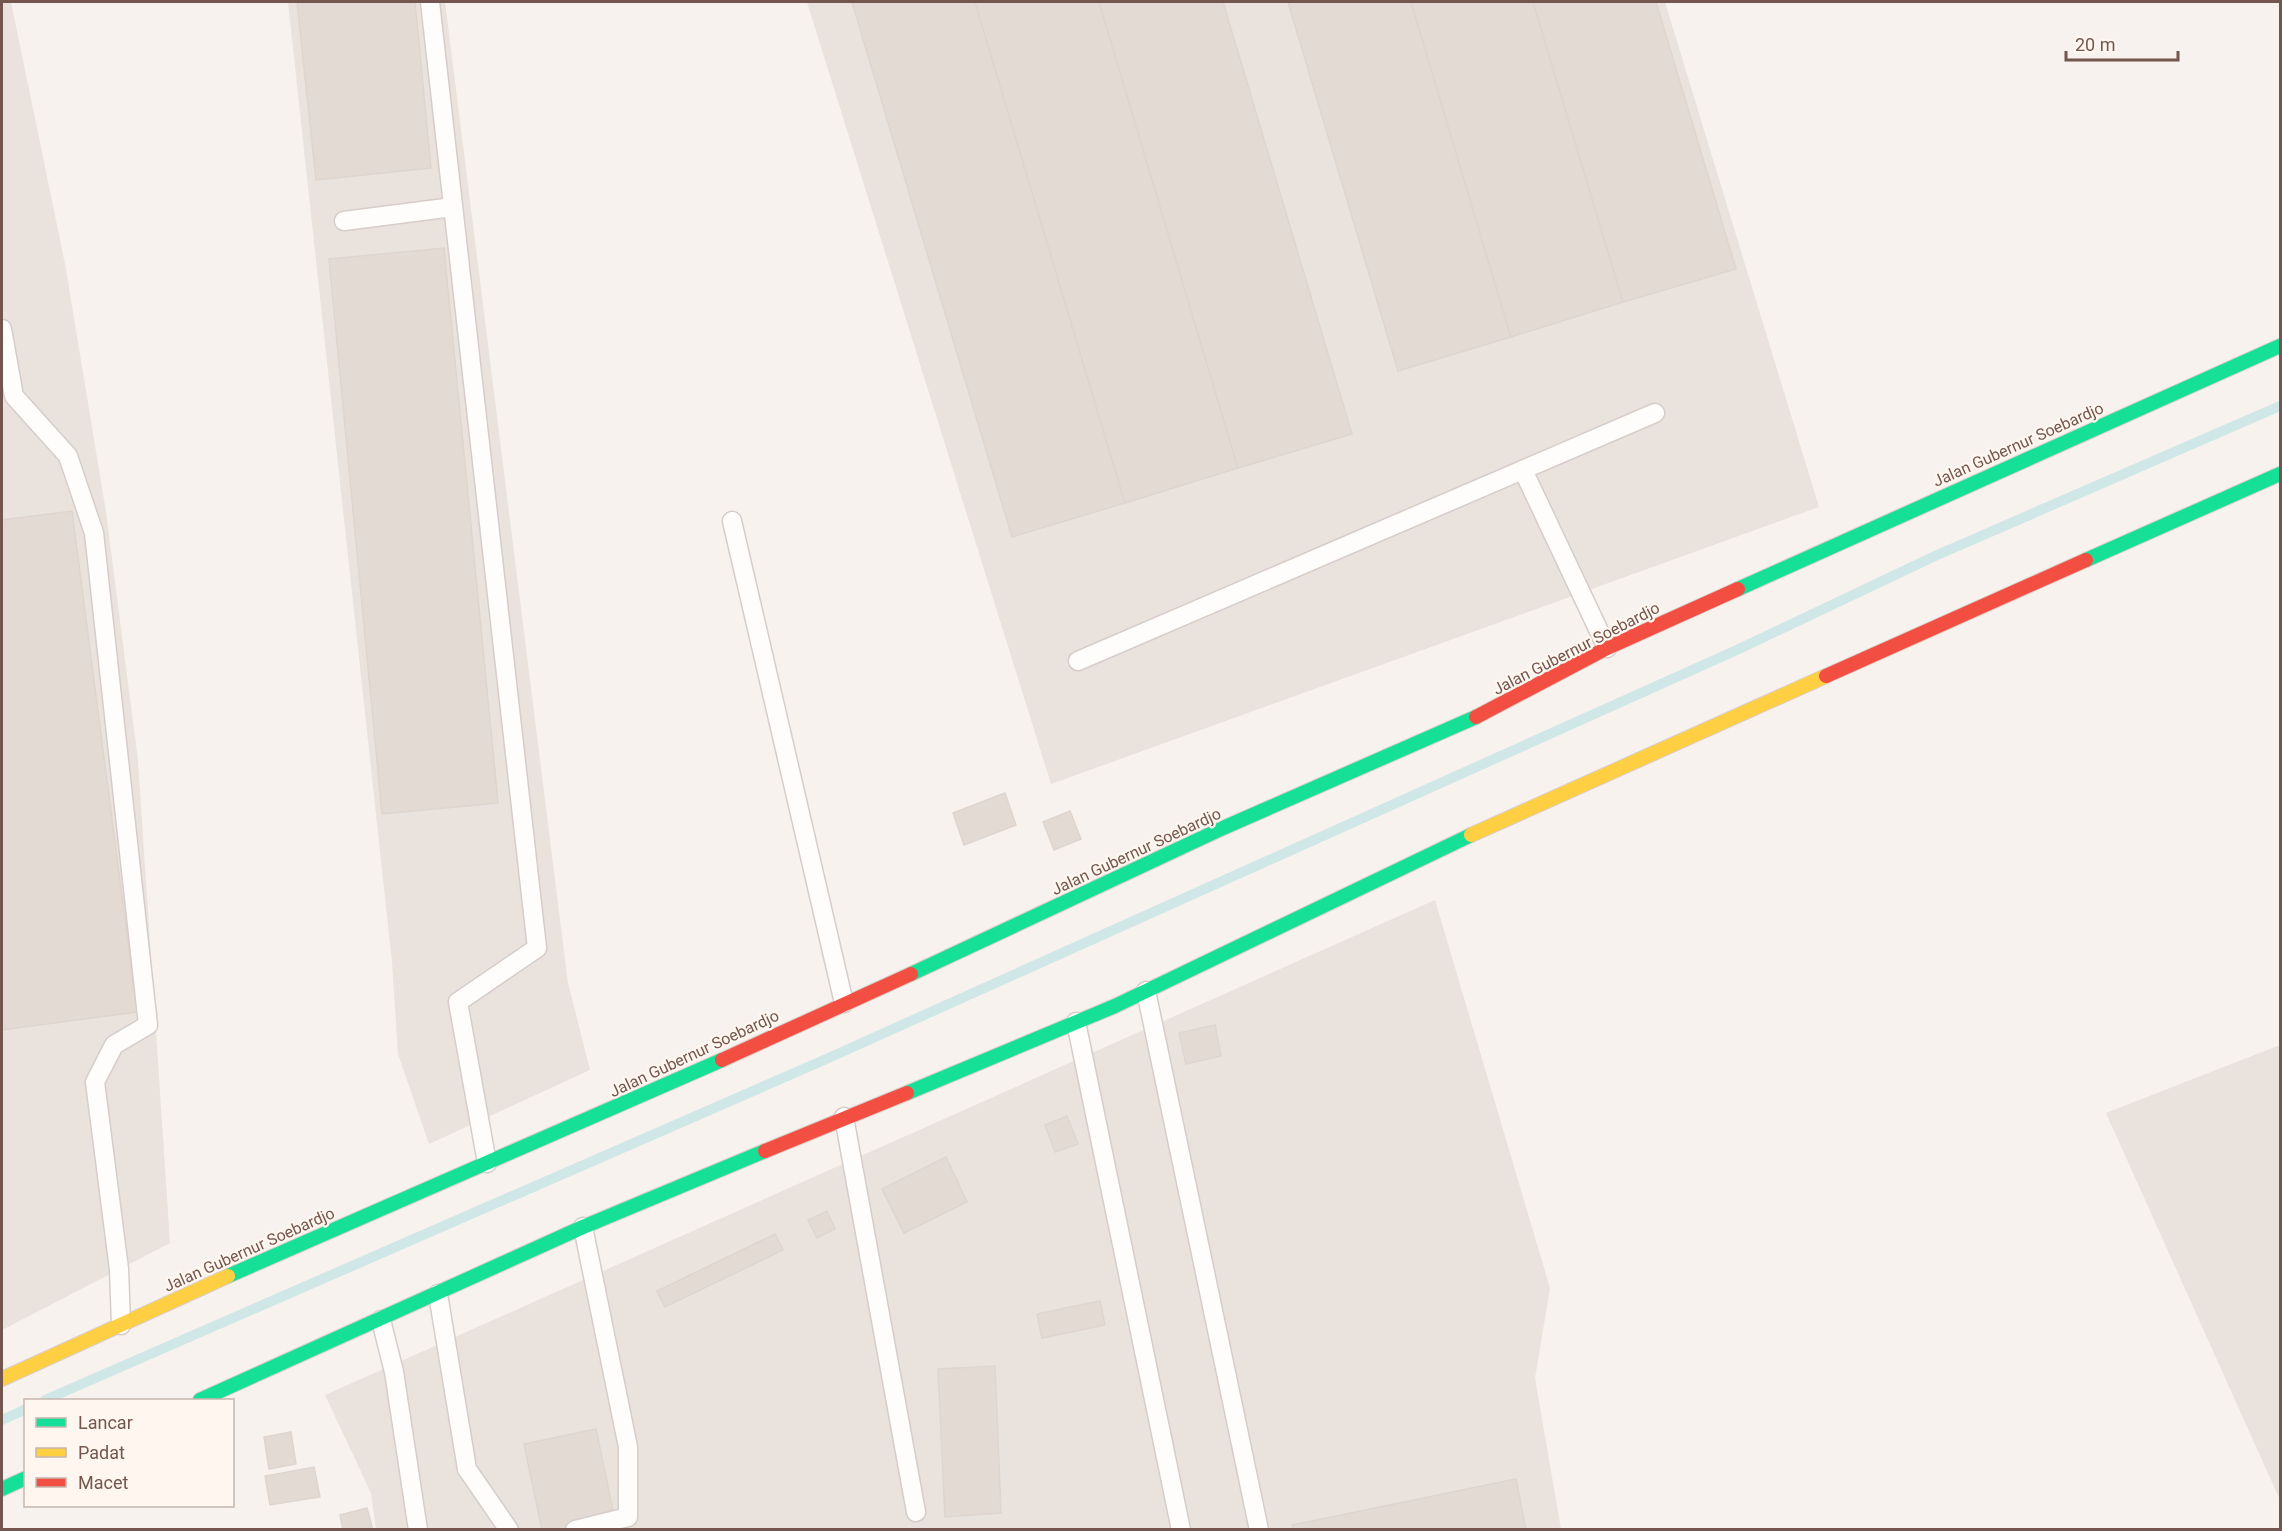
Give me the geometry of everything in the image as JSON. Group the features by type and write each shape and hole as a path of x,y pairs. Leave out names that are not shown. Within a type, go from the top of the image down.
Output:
{"highway":[{"name":"Jalan Gubernur Soebardjo","path":"2,1379 321,1234 487,1163 1033,919 1223,828 1454,729 1606,648 2280,346"},
{"path":"205,1399 583,1227 1146,991 1430,853 2280,474"},
{"path":"2,1489 24,1479"}],"lane":[{"path":"430,2 537,948 458,1002 487,1163"},
{"path":"344,221 453,207"},
{"path":"2,329 14,396 68,456 94,533 148,1025 114,1045 95,1083 120,1269 121,1325"},
{"path":"1078,661 1655,413"},
{"path":"1523,470 1606,648"},
{"path":"732,521 844,1003"},
{"path":"1146,991 1259,1530"},
{"path":"1076,1022 1182,1530"},
{"path":"844,1117 916,1512"},
{"path":"575,1530 628,1516 628,1448 583,1227"},
{"path":"438,1294 467,1469 509,1530"},
{"path":"381,1320 394,1372 418,1530"}],"shaded area":[{"path":"2,2 11,2 65,264 106,512 138,761 170,1243 2,1330"},
{"path":"288,2 445,2 568,983 590,1070 429,1144 398,1054 392,962"},
{"path":"807,2 1665,2 1819,507 1051,784"},
{"path":"1435,900 1550,1288 1535,1378 1561,1529 376,1529 371,1493 325,1395"},
{"path":"2280,1045 2280,1500 2106,1113"}],"building":[{"path":"297,2 415,2 431,168 316,180"},
{"path":"852,2 975,2 1125,503 1012,537"},
{"path":"975,2 1099,2 1238,468 1125,503"},
{"path":"1099,2 1223,2 1352,434 1238,468"},
{"path":"1288,2 1411,2 1511,337 1398,371"},
{"path":"1411,2 1533,2 1623,302 1511,337"},
{"path":"1533,2 1656,2 1736,269 1623,302"},
{"path":"444,248 498,803 382,814 329,259"},
{"path":"72,511 137,1012 2,1030 2,520"},
{"path":"1005,793 1016,825 964,845 953,813"},
{"path":"1070,811 1081,839 1054,850 1043,822"},
{"path":"1215,1025 1221,1056 1186,1064 1179,1033"},
{"path":"1067,1116 1078,1144 1055,1152 1045,1125"},
{"path":"946,1157 967,1202 904,1233 882,1189"},
{"path":"827,1211 835,1229 817,1238 808,1220"},
{"path":"775,1234 783,1250 665,1307 657,1291"},
{"path":"1100,1301 1105,1325 1042,1338 1037,1314"},
{"path":"995,1366 1001,1513 945,1517 938,1369"},
{"path":"596,1429 617,1530 542,1530 524,1444"},
{"path":"291,1432 296,1464 269,1469 264,1437"},
{"path":"314,1467 320,1497 270,1505 265,1476"},
{"path":"1516,1479 1526,1530 1293,1530 1292,1525"},
{"path":"367,1508 373,1530 343,1530 340,1515"}],"waterway":[{"path":"47,1399 824,1060 1739,649 1935,556 2280,406"},
{"path":"2,1420 24,1410"}],"traffic: fast":[{"path":"1738,589 2280,346"},
{"path":"2086,560 2280,474"},
{"path":"911,974 1223,828 1476,717"},
{"path":"907,1093 1115,1006 1471,835"},
{"path":"228,1276 722,1060"},
{"path":"202,1399 583,1227 765,1151"},
{"path":"2,1489 24,1479"}],"traffic: slow":[{"path":"1471,835 1826,676"},
{"path":"2,1379 228,1276"}],"traffic: jam":[{"path":"1826,676 2086,560"},
{"path":"1476,717 1607,648 1738,589"},
{"path":"722,1060 911,974"},
{"path":"765,1151 907,1093"}]}
